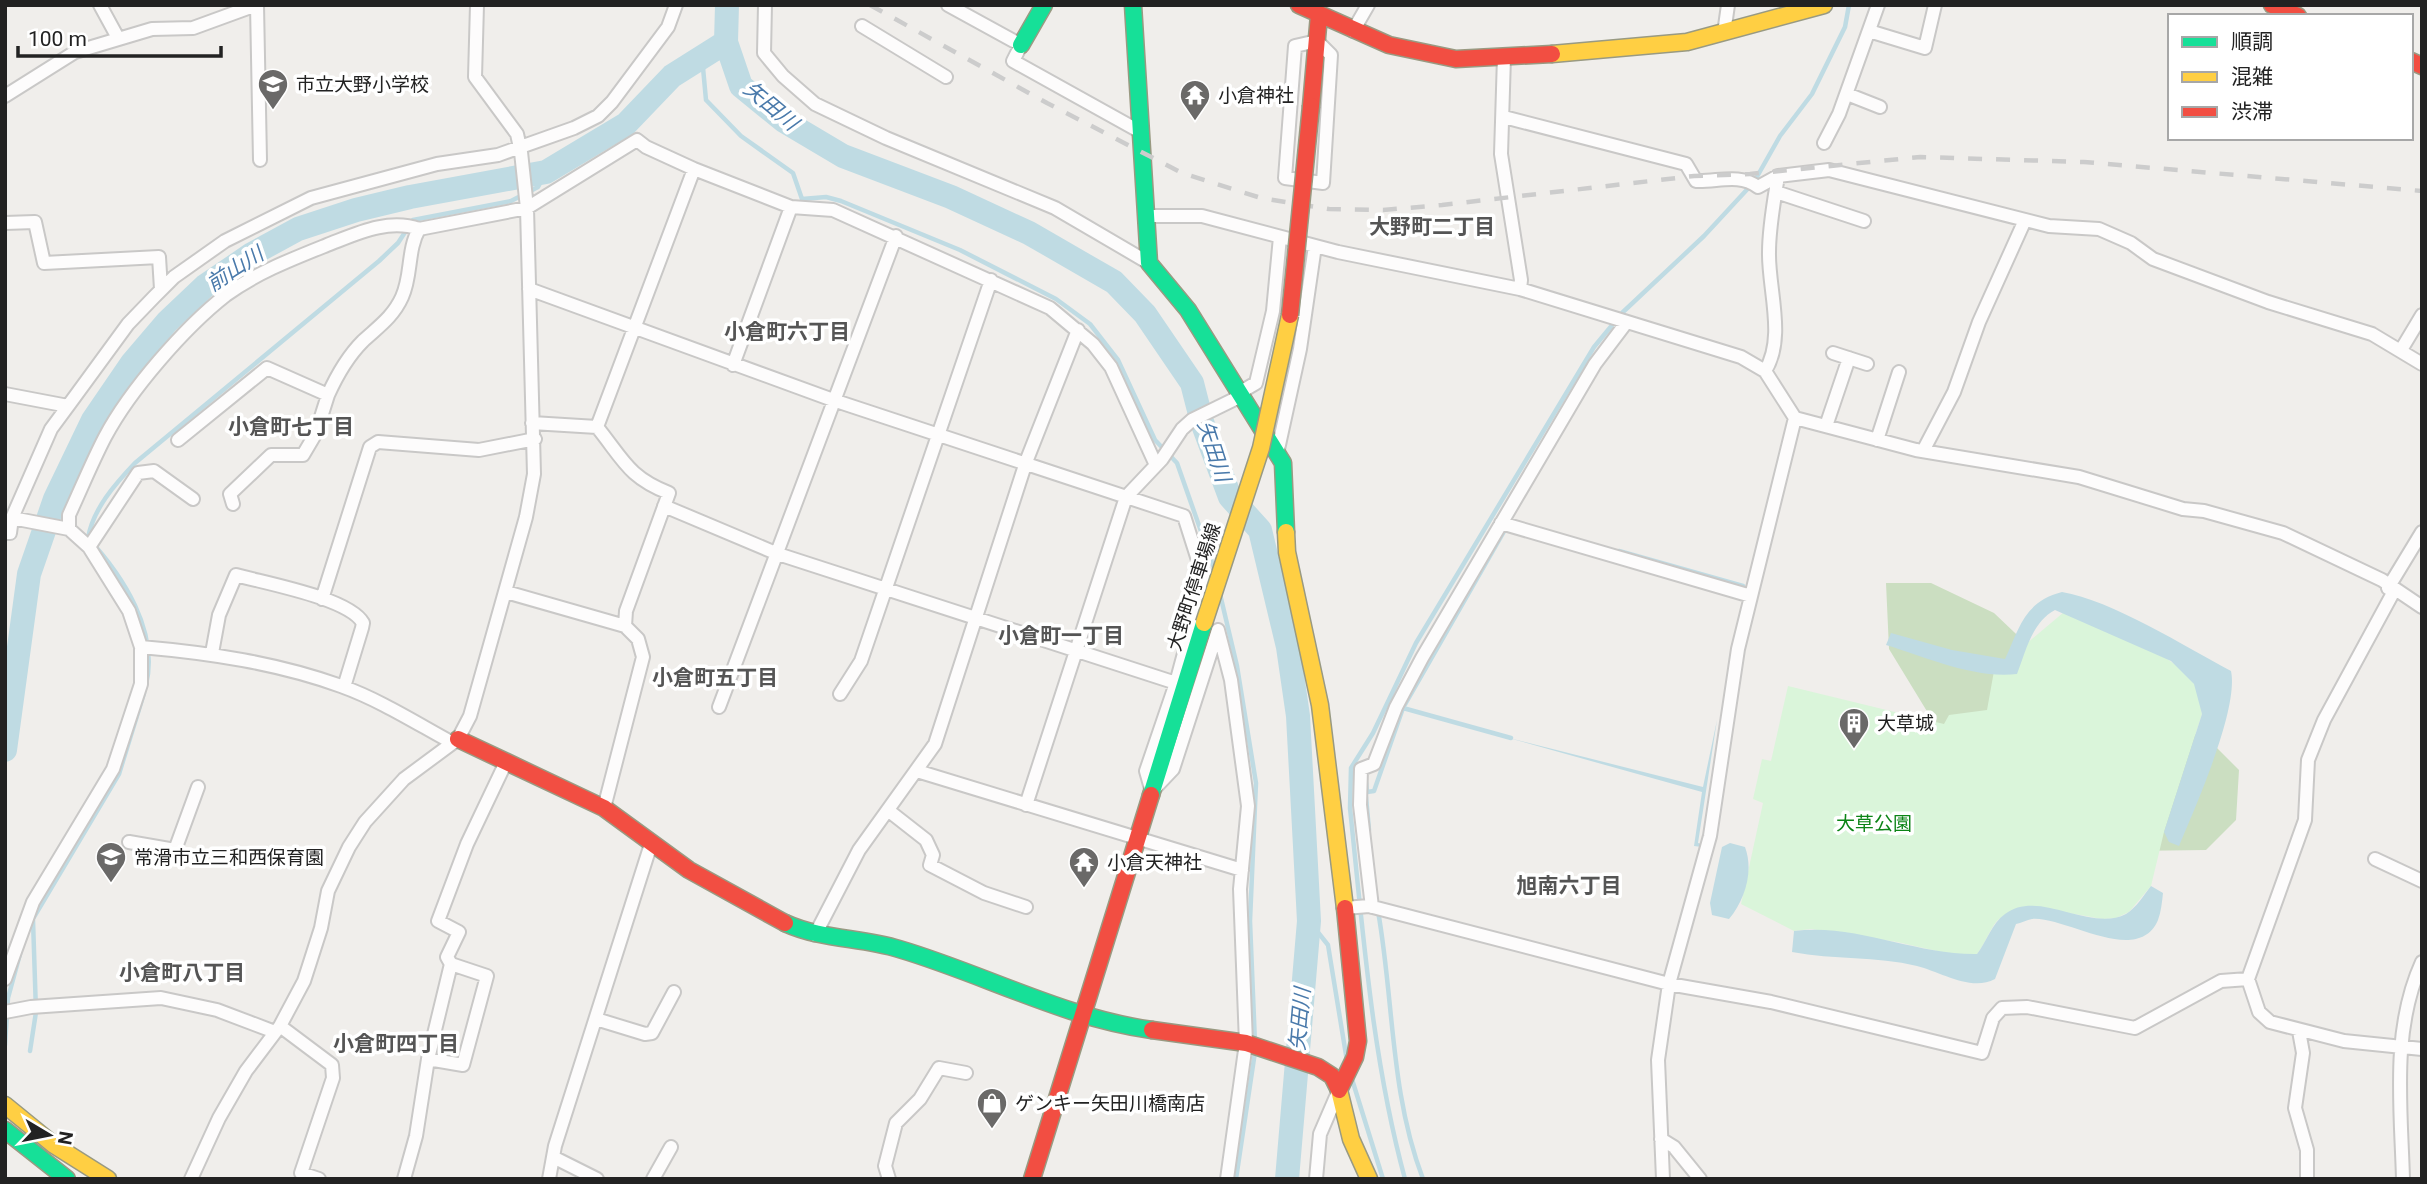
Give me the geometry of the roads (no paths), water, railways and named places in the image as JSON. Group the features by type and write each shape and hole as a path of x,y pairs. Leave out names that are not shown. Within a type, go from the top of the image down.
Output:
{"main road":[{"path":"1021,45 1044,5"},
{"path":"1133,5 1149,263 1188,310 1237,396 1283,463 1287,552 1320,705 1349,908 1358,1041 1355,1057 1339,1090"},
{"path":"1299,5 1389,45 1456,59 1687,42 1824,5"},
{"path":"2272,5 2293,14"},
{"name":"大野町停車場線","path":"1032,1179 1204,623 1255,468 1285,344 1293,298 1320,15"},
{"path":"455,741 604,808 651,844 750,904 816,935 897,948 1082,1015 1144,1029 1248,1044 1318,1067 1332,1076 1339,1090 1351,1139 1369,1179"},
{"path":"5,1105 33,1131 108,1179"},
{"path":"5,1130 67,1179"}],"street":[{"path":"100,5 118,38"},
{"path":"5,96 75,52 152,29 193,28 257,5 260,160"},
{"path":"191,1179 219,1118 246,1071 277,1029 304,981 321,928 328,891 349,846 387,797 455,741 471,713 531,493 535,439 532,423 526,205 521,148 517,134 475,77 477,5"},
{"path":"5,533 9,533 17,519 51,429 128,324 161,289 225,241 312,198 437,164 498,155 574,128 598,116 612,102 668,27 676,5"},
{"path":"765,5 764,53 783,76 815,104 886,138 1055,208 1149,263"},
{"path":"948,5 1021,45 1013,61 1139,131"},
{"path":"1353,31 1368,5"},
{"path":"1724,33 1728,5"},
{"path":"1824,143 1847,94 1878,5"},
{"path":"1869,31 1925,48 1934,5"},
{"path":"862,26 946,77"},
{"path":"1317,41 1331,55 1323,183 1285,178 1296,46 1317,41"},
{"path":"1504,57 1502,154 1520,289"},
{"path":"1847,94 1880,107"},
{"path":"1504,117 1686,164 1696,181 1728,178 1754,184 1778,176 1829,170 2049,226 2099,229 2131,243 2153,259 2269,302 2372,334 2422,364"},
{"path":"67,528 69,515 106,435 185,332 219,302 275,266 389,224 404,224 419,229 526,205 637,140 646,148 694,169 791,207 833,210 896,236 1050,308 1078,330 1111,367 1155,463"},
{"path":"597,427 694,169"},
{"path":"1765,371 1771,356 1774,328 1768,251 1778,176"},
{"path":"1776,192 1864,221"},
{"path":"733,365 791,207"},
{"path":"1148,216 1202,216 1315,246 1520,289 1741,357 1765,371 1795,418 1923,452 2079,477 2183,509 2204,511 2283,533 2382,580 2391,589 2422,607"},
{"path":"1923,452 1954,393 1979,322 2025,220"},
{"path":"5,223 35,222 44,263 159,257 161,289"},
{"path":"233,504 230,494 271,456 303,455 316,433 338,372 363,342 391,316 403,296 414,238 419,229"},
{"path":"719,707 896,236"},
{"path":"1026,805 1126,497 1192,420 1256,383 1273,311 1280,237"},
{"path":"1277,454 1300,349 1315,246"},
{"path":"839,694 861,661 991,280"},
{"path":"529,289 833,400 1184,516 1204,579 1176,683 1146,771 1152,792"},
{"path":"2401,350 2422,315"},
{"path":"1370,906 1360,805 1360,769 1374,764 1396,707 1618,321"},
{"path":"816,935 844,874 935,744 1026,462 1078,330"},
{"path":"1833,353 1867,363"},
{"path":"1826,426 1850,358"},
{"path":"178,440 267,368 328,395"},
{"path":"1877,440 1899,372"},
{"path":"5,394 68,407"},
{"path":"1663,1179 1658,1060 1669,984 1710,836 1738,649 1795,418"},
{"path":"532,423 597,427"},
{"path":"597,427 631,473 648,485 669,493 625,611 625,626"},
{"path":"322,599 370,447 378,442 479,450 535,439"},
{"path":"89,547 138,473 154,471 193,499"},
{"path":"664,506 778,554 885,586 1076,652 1176,683"},
{"path":"5,979 33,902 113,769 141,684 141,647 129,611 89,547 67,528 17,519"},
{"path":"1501,523 1751,596"},
{"path":"2422,532 2324,720 2308,760 2305,820 2248,979 2259,1012 2270,1022 2364,1045 2399,1045 2422,1049"},
{"path":"212,653 219,615 236,575 322,599 358,615 363,622 344,687"},
{"path":"506,592 625,626 638,639 643,657 604,808"},
{"path":"1152,792 1173,768 1218,630 1231,680 1248,806 1242,870 1248,1044 1227,1179"},
{"path":"141,647 212,653 344,687 455,741"},
{"path":"428,1059 463,1065 487,976 451,964 447,957 459,932 438,921 467,844 506,762"},
{"path":"917,771 1242,870"},
{"path":"129,842 174,850 198,787"},
{"path":"889,811 926,841 933,855 930,865 984,893 1026,907"},
{"path":"548,1179 555,1158 555,1146 651,844"},
{"path":"2375,859 2422,881"},
{"path":"1349,908 1370,906 1669,984 1771,1002 1982,1053 1993,1018 2002,1008 2027,1007 2135,1028 2221,981 2248,979"},
{"path":"2403,1179 2399,1045 2409,996 2422,962"},
{"path":"404,1179 416,1136 428,1059 451,964"},
{"path":"596,1019 645,1034 652,1033 674,992"},
{"path":"5,1012 31,1007 161,998 217,1010 277,1029 332,1065 333,1078 301,1173 319,1179"},
{"path":"2299,1031 2303,1053 2295,1108 2307,1150 2307,1179"},
{"path":"889,1179 885,1167 896,1123 920,1099 939,1068 966,1073"},
{"path":"1316,1179 1320,1134 1339,1090"},
{"path":"1661,1139 1675,1147 1700,1179"},
{"path":"653,1179 671,1147"},
{"path":"555,1158 597,1179"}],"water":[{"path":"2062,592 2103,604 2125,614 2231,671 2232,688 2222,733 2205,784 2179,846 2169,842 2164,832 2202,714 2194,684 2171,661 2055,610 2035,629 2017,674 2001,675 1967,670 1886,645 1891,633 1952,650 2005,659 2031,609 2049,596"},
{"path":"1717,720 1698,843 1702,844 1702,847 1694,846 1702,792 1505,737 1703,787"},
{"path":"1730,843 1745,847 1749,866 1740,903 1729,919 1712,915 1710,903 1722,847"},
{"path":"2151,886 2163,893 2158,920 2148,933 2135,939 2118,940 2063,924 2030,919 2016,924 1995,979 1986,982 1956,980 1902,963 1792,952 1794,931 1817,930 1863,935 1931,950 1977,954 2000,918 2018,907 2033,906 2097,918 2112,918 2130,911"}],"waterway":[{"name":"矢田川","path":"727,5 726,42 741,86 784,121 843,156 951,197 1029,233 1114,282 1145,314 1192,383 1202,422 1230,497 1260,530 1288,647 1298,716 1309,921 1287,1179"},
{"path":"1405,1179 1384,1087 1370,995 1350,808 1351,768 1373,733 1416,643 1594,347 1623,312 1704,236 1754,182 1780,136 1812,94 1845,27 1849,5"},
{"name":"前山川","path":"5,750 29,574 55,499 93,420 132,363 167,322 205,286 252,254 298,229 356,210 410,197 546,172 626,124 672,76 726,42"},
{"path":"702,57 706,100 741,136 793,173 802,199 826,197 841,201 960,250 1056,299 1090,324 1118,360 1155,440 1177,463 1215,571"},
{"path":"146,685 149,665 143,625 114,569 88,538 95,517 113,488 135,463 379,261 398,243 413,220 511,201 538,187 546,172"},
{"path":"1366,782 1367,792 1374,791 1403,708 1506,528"},
{"path":"1619,551 1743,586"},
{"path":"1220,594 1237,666 1256,783 1250,921 1255,1043"},
{"path":"31,922 119,774 144,693"},
{"path":"1403,708 1511,738"},
{"path":"1366,797 1369,830"},
{"path":"1378,911 1398,1080 1412,1146 1423,1179"},
{"path":"30,1051 36,1012 33,920"},
{"path":"1309,921 1328,945 1347,1061"},
{"path":"5,1045 8,998 20,954"},
{"path":"1236,1179 1255,1052"},
{"path":"1351,1076 1383,1179"}],"railway":[{"path":"870,5 1047,103 1182,173 1261,198 1329,209 1383,210 1442,205 1694,176 1750,174 1920,157 2084,162 2422,191"}],"place":[{"name":"市立大野小学校","path":"273,111"},
{"name":"小倉神社","path":"1195,122"},
{"name":"大草城","path":"1854,750"},
{"name":"常滑市立三和西保育園","path":"111,884"},
{"name":"小倉天神社","path":"1084,889"},
{"name":"ゲンキー矢田川橋南店","path":"992,1130"}],"district":[{"name":"大野町二丁目","path":"1432,227"},
{"name":"小倉町六丁目","path":"787,332"},
{"name":"小倉町七丁目","path":"291,427"},
{"name":"小倉町一丁目","path":"1061,636"},
{"name":"小倉町五丁目","path":"715,678"},
{"name":"旭南六丁目","path":"1569,886"},
{"name":"小倉町八丁目","path":"182,973"},
{"name":"小倉町四丁目","path":"396,1044"}],"park label":[{"name":"大草公園","path":"1874,823"}]}
